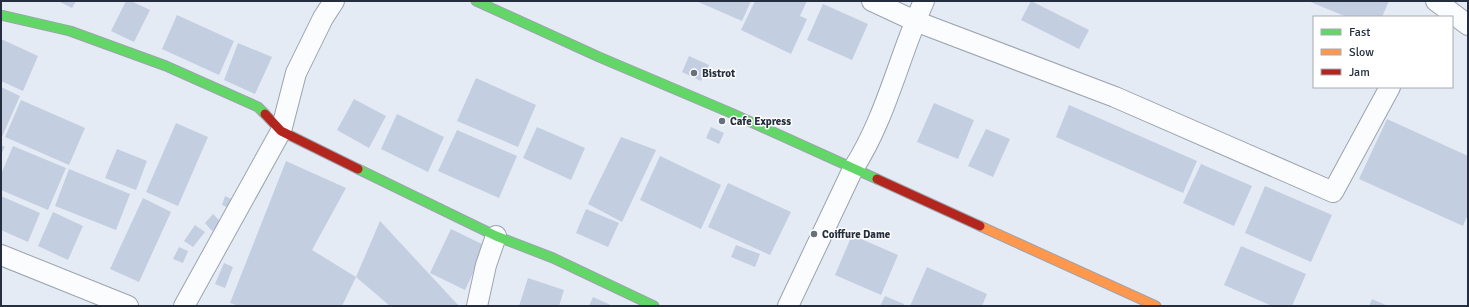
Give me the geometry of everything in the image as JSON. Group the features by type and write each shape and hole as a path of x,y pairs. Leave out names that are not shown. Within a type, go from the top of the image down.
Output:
{"street":[{"path":"184,306 281,131 296,73 323,18 334,1"},
{"path":"476,1 598,57 730,112 1156,306"},
{"path":"872,1 915,21 1115,97 1333,192 1389,88"},
{"path":"788,306 853,169 874,130 924,1"},
{"path":"1440,9 1452,16"},
{"path":"1,15 70,31 166,66 258,107 281,131 496,236 553,258 654,306"},
{"path":"1453,16 1468,25"},
{"path":"477,306 486,265 496,236"},
{"path":"1,255 128,306"}],"building":[{"path":"58,1 76,1 72,8"},
{"path":"126,1 131,1 150,10 134,42 111,31"},
{"path":"696,1 751,1 742,21"},
{"path":"755,1 807,1 800,16 807,19 791,54 741,30"},
{"path":"1031,1 1089,30 1079,49 1021,20"},
{"path":"1308,1 1389,1 1382,16 1345,16"},
{"path":"823,4 868,24 852,60 807,40"},
{"path":"177,15 234,41 219,75 162,49"},
{"path":"1,39 38,56 23,91 1,81"},
{"path":"238,43 272,57 255,94 224,80"},
{"path":"689,56 709,65 701,81 682,72"},
{"path":"476,78 536,105 518,147 457,121"},
{"path":"1,87 20,96 1,139"},
{"path":"354,99 386,116 369,148 337,130"},
{"path":"21,100 85,128 69,165 5,137"},
{"path":"934,103 974,120 958,159 917,142"},
{"path":"1069,105 1197,161 1183,193 1056,137"},
{"path":"397,114 444,137 428,172 381,149"},
{"path":"1387,119 1468,156 1468,214 1463,226 1359,179"},
{"path":"176,123 208,137 178,206 146,192"},
{"path":"537,127 585,148 571,180 523,158"},
{"path":"711,127 724,133 719,144 706,138"},
{"path":"986,129 1010,139 993,177 968,166"},
{"path":"457,130 517,156 499,198 438,171"},
{"path":"621,137 656,150 622,222 588,204"},
{"path":"1,145 5,147 1,154"},
{"path":"13,146 66,168 48,210 1,190 1,174"},
{"path":"117,149 147,161 136,190 105,178"},
{"path":"660,156 721,185 701,229 640,200"},
{"path":"286,161 346,188 312,250 356,277 342,306 239,306 230,303"},
{"path":"1201,164 1252,186 1234,226 1183,203"},
{"path":"69,169 130,194 116,230 55,206"},
{"path":"728,183 791,212 770,255 708,227"},
{"path":"1265,186 1332,215 1311,262 1245,233"},
{"path":"1,196 40,213 28,242 1,230"},
{"path":"225,196 240,203 237,211 222,205"},
{"path":"143,198 171,212 139,282 110,269"},
{"path":"586,209 619,223 608,247 576,233"},
{"path":"53,212 83,226 68,260 38,246"},
{"path":"213,214 221,222 212,231 205,223"},
{"path":"380,221 459,306 390,306 356,277"},
{"path":"195,225 205,232 193,247 184,241"},
{"path":"451,229 486,246 465,290 430,273"},
{"path":"852,235 898,255 881,295 835,275"},
{"path":"736,245 760,254 755,267 731,257"},
{"path":"1241,246 1306,274 1292,306 1272,306 1224,285"},
{"path":"179,247 188,251 183,263 173,259"},
{"path":"224,263 233,267 225,288 215,284"},
{"path":"927,267 987,294 982,306 910,306"},
{"path":"528,278 564,290 559,306 519,306"},
{"path":"885,296 904,304 903,306 880,306"},
{"path":"593,297 613,306 589,306"},
{"path":"1372,299 1388,306 1369,306"}],"traffic: fast":[{"path":"476,1 599,57 731,113 877,179"},
{"path":"1,15 70,31 166,66 258,107 265,114"},
{"path":"358,169 496,236 553,258 654,306"}],"traffic: slow":[{"path":"980,226 1156,306"}],"traffic: jam":[{"path":"265,114 281,131 358,169"},
{"path":"877,179 980,226"}],"place":[{"name":"Bistrot","path":"694,73"},
{"name":"Cafe Express","path":"722,121"},
{"name":"Coiffure Dame","path":"814,234"}]}
